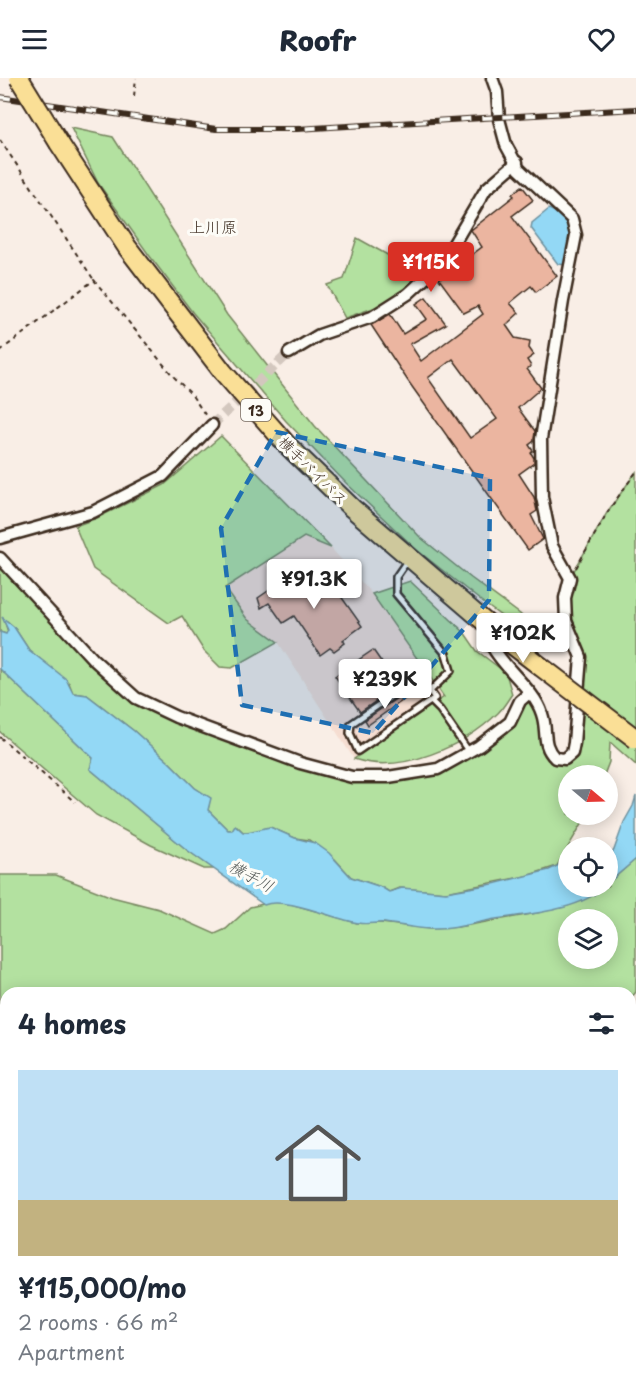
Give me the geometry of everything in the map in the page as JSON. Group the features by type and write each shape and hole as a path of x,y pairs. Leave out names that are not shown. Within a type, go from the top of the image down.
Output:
{"highway":[{"name":"横手バイパス","path":"19,78 127,247 224,372 288,446 352,508 500,635 636,739"}],"street":[{"path":"492,78 497,92 499,119 506,145 519,169 572,219 576,235 563,301 542,439 542,497 552,546 570,578 564,598 566,621 581,657 574,743 572,753 565,759 555,758 547,750 542,714 529,693 500,661 492,646 500,635"},
{"path":"289,353 319,335 372,317 408,294 443,262 486,189 517,162"},
{"path":"0,538 93,512 163,476 212,425"},
{"path":"0,558 93,659 136,698 176,717 300,763 352,777 388,777 438,769 479,746 510,722 520,701 529,693"}],"lane":[{"path":"410,557 396,577 396,594 446,654 451,671 430,692"},
{"path":"418,678 430,692 435,698 358,751 350,733 351,724 418,678"},
{"path":"431,701 440,710 469,752"}],"path":[{"path":"134,96 136,78"},
{"path":"0,140 94,280 173,376 191,394 212,425"},
{"path":"0,351 94,280"},
{"path":"570,578 608,511 636,472"},
{"path":"0,737 75,802"}],"highlighted area":[{"path":"276,432 490,478 489,600 373,733 242,705 221,528"}],"shaded area":[{"path":"304,537 331,548 372,594 444,697 354,759 278,642 247,619 224,588"}],"green space":[{"path":"71,128 113,137 227,315 315,426 420,537 520,614 541,636 541,645 417,550 346,483 286,421 193,313 149,255 98,183"},
{"path":"357,238 393,258 411,246 437,259 424,277 382,305 345,318 327,285 344,279"},
{"path":"221,436 331,548 304,537 225,588 247,619 278,642 232,668 220,667 204,651 182,616 169,623 93,569 75,526 97,518 164,485"},
{"path":"636,472 636,765 610,742 608,765 558,765 558,825 581,825 574,837 558,837 557,866 526,876 446,892 399,888 389,892 351,877 335,859 309,840 295,838 270,827 252,832 243,832 237,826 228,830 208,810 210,798 195,788 134,731 87,695 73,693 69,683 29,650 14,627 7,621 5,623 8,632 6,634 0,632 0,558 136,698 352,777 438,769 510,722 529,693 555,758 572,753 581,657 566,621 570,578 608,511"},
{"path":"410,581 464,632 477,651 506,673 512,694 500,711 484,725 450,746 431,754 392,763 372,763 354,759 444,697 372,594"},
{"path":"0,669 93,758 90,769 187,850 214,869 204,869 151,845 96,815 0,732"},
{"path":"636,859 636,987 0,987 0,875 56,875 112,897 159,909 215,934 226,929 250,907 272,902 291,904 357,923 381,923 431,929 458,927 567,906 589,897 618,897 618,874"}],"water":[{"path":"549,209 563,219 567,225 570,240 566,265 558,264 531,228 532,223"},
{"name":"横手川","path":"2,617 14,627 29,650 66,679 73,693 87,695 134,731 195,788 211,798 208,810 228,830 232,830 235,825 243,832 270,827 295,838 315,843 329,853 351,877 389,892 402,888 446,892 493,884 549,870 558,866 558,897 589,897 550,911 438,929 385,923 361,924 284,903 264,905 187,850 90,769 93,758 0,669 0,632 6,634 8,630"},
{"path":"636,796 636,859 618,874 618,839"}],"building":[{"path":"522,186 533,200 512,216 557,276 536,292 531,286 510,303 519,313 506,325 515,338 530,341 529,348 534,355 527,360 531,366 527,369 541,388 518,408 535,431 534,441 529,445 533,451 531,453 534,463 519,474 534,497 537,511 531,515 543,539 528,550 371,325 390,314 403,334 427,319 416,304 426,297 446,324 410,344 421,361 483,314 478,306 464,313 439,279 482,247 471,230 514,196 512,194","holes":["453,359 497,419 470,438 428,378"]},
{"path":"321,568 362,626 343,640 345,643 334,651 330,648 320,655 294,616 283,623 269,603 261,608 258,598 287,578 293,587"},
{"path":"373,650 398,686 360,712 335,676"},
{"path":"403,694 406,698 368,725 365,720"}],"tunnel":[{"path":"212,425 289,353"}],"railway":[{"path":"0,97 216,129 297,129 636,109"}],"district":[{"name":"上川原","path":"213,226"}]}
